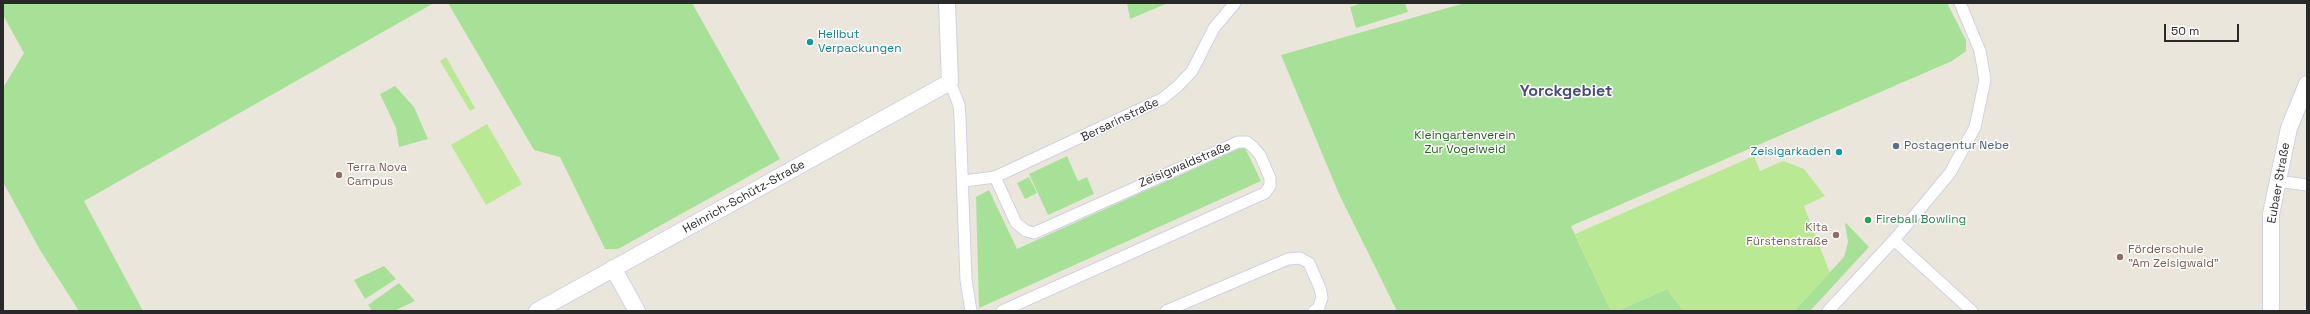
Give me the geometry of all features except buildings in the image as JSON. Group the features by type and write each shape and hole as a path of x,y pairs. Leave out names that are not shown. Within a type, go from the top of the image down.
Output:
{"street":[{"path":"946,3 950,82 959,105 964,181 966,280 971,311"},
{"name":"Bersarinstraße","path":"964,181 995,177 1162,99 1178,86 1192,71 1214,28 1235,3"},
{"path":"1828,311 1894,240 1953,168 1975,127 1985,80 1980,51 1965,4"},
{"name":"Heinrich-Schütz-Straße","path":"537,311 950,82"},
{"name":"Eubaer Straße","path":"2271,311 2269,250 2271,214 2276,180 2289,128 2307,84"},
{"name":"Zeisigwaldstraße","path":"995,177 1016,222 1026,231 1034,233 1238,142 1247,142 1253,147 1260,155 1270,178 1270,186 1265,193 1009,310"},
{"path":"2276,180 2307,185"},
{"path":"1894,240 1972,311"},
{"path":"1166,311 1288,259 1300,258 1309,263 1320,288 1322,298 1318,309 1314,311"},
{"path":"613,268 637,311"}],"green space":[{"path":"3,3 434,3 84,201 143,311 79,311 40,250 3,182 3,88 24,53 3,15"},
{"path":"448,3 692,3 780,159 618,249 605,249 560,157 534,150"},
{"path":"1127,3 1168,3 1130,19"},
{"path":"1363,3 1405,3 1408,12 1356,28 1350,7"},
{"name":"Kleingartenverein Zur Vogelweid","path":"1465,3 1947,3 1966,40 1966,51 1952,61 1571,226 1611,311 1397,311 1339,194 1281,55"},
{"path":"446,57 475,108 470,111 440,61"},
{"path":"395,86 414,107 428,139 399,147 396,128 380,94"},
{"path":"487,124 522,184 486,205 451,145"},
{"path":"1244,146 1261,181 979,308 976,197 989,190 1017,249"},
{"path":"1067,156 1078,181 1087,177 1094,194 1048,215 1029,174"},
{"path":"1754,156 1760,171 1783,161 1804,169 1825,196 1804,206 1830,273 1794,311 1684,311 1667,289 1617,311 1611,311 1575,234"},
{"path":"1029,177 1037,193 1025,199 1017,183"},
{"path":"1846,223 1869,247 1810,311 1794,311 1844,257 1848,242"},
{"path":"384,266 396,279 365,299 354,280"},
{"path":"399,283 415,301 394,311 372,311 368,305"},
{"path":"1667,289 1684,311 1617,311"}],"place":[{"name":"Hellbut Verpackungen","path":"810,42"},
{"name":"Postagentur Nebe","path":"1896,146"},
{"name":"Zeisigarkaden","path":"1839,152"},
{"name":"Terra Nova Campus","path":"339,175"},
{"name":"Fireball Bowling","path":"1868,220"},
{"name":"Kita Fürstenstraße","path":"1836,235"},
{"name":"Förderschule \"Am Zeisigwald\"","path":"2120,257"}],"district":[{"name":"Yorckgebiet","path":"1566,92"}]}
